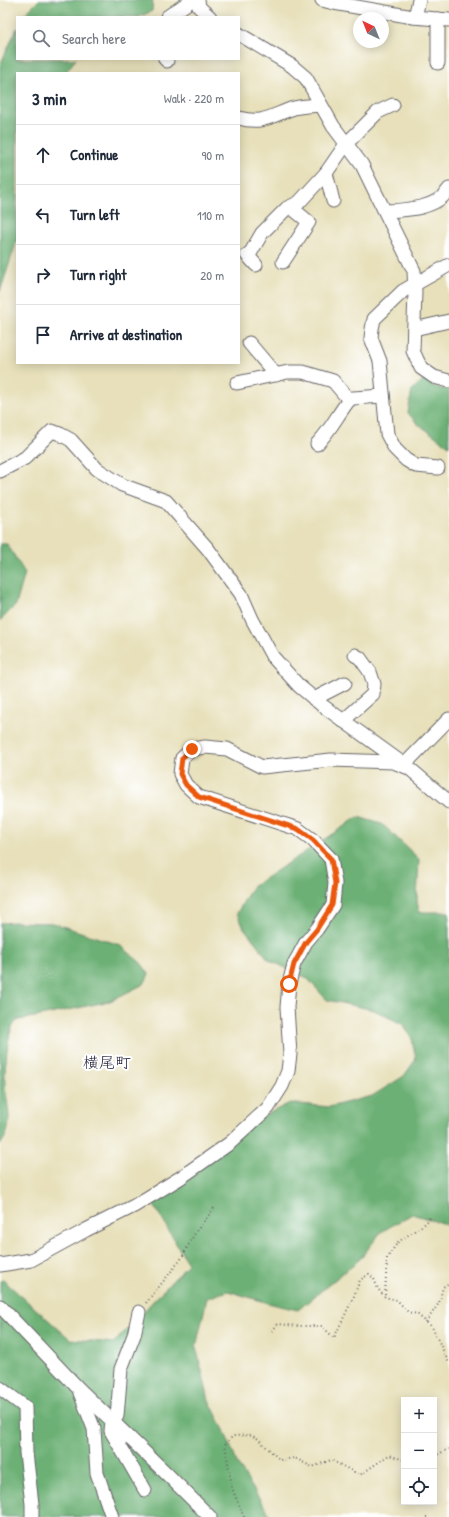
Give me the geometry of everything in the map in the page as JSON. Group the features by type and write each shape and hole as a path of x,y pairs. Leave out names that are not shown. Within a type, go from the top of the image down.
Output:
{"street":[{"path":"168,16 192,0"},
{"path":"198,0 199,7 209,16"},
{"path":"322,0 346,2 415,17 444,19 438,63"},
{"path":"415,17 419,0"},
{"path":"240,35 297,70 306,78 333,126 362,165 386,211 414,272 413,351 421,368 434,377 449,381"},
{"path":"240,118 262,121 296,108 320,104"},
{"path":"283,262 309,222 293,209 326,173 346,144 378,112 393,105"},
{"path":"326,173 333,201"},
{"path":"386,211 411,209 431,204 448,192"},
{"path":"256,265 247,256 262,233 287,208 298,203"},
{"path":"438,468 416,466 406,460 395,449 387,434 380,361 371,338 374,319 403,291 449,265"},
{"path":"414,329 449,321"},
{"path":"249,343 276,375"},
{"path":"237,383 288,372 303,372 333,381 349,400"},
{"path":"317,444 325,437 349,400 353,398 383,396"},
{"path":"0,471 25,458 52,432 60,434 71,440 97,469 122,485 166,501 208,549 241,594 252,619 272,656 299,686 314,699 407,767 449,802"},
{"path":"343,720 373,694 374,684 370,672 360,658 355,655"},
{"path":"314,699 345,683"},
{"path":"407,767 449,719"},
{"path":"0,1265 31,1260 134,1206 180,1178 230,1143 268,1108 282,1086 288,1071 290,1054 287,1007 289,984 294,964 332,905 335,883 331,859 313,840 298,829 199,797 186,785 180,774 182,758 192,749 205,747 227,749 262,767 331,760 392,762 407,767"},
{"path":"0,1306 79,1390 210,1517"},
{"path":"139,1312 134,1335 121,1369 117,1416 112,1421 111,1431 145,1490"},
{"path":"0,1388 25,1407 26,1453 32,1504 32,1517"},
{"path":"79,1390 94,1429 97,1473 112,1517"}],"path":[{"path":"139,1312 181,1259 195,1233 215,1207"},
{"path":"384,1297 387,1258 398,1242 426,1223 431,1216"},
{"path":"272,1331 278,1324 322,1326 334,1338 360,1280 369,1274 374,1279 378,1289 384,1297 397,1300 408,1312 418,1314 432,1327 449,1363"},
{"path":"426,1322 439,1303 443,1287 449,1283"},
{"path":"244,1517 232,1488 225,1444 233,1436 250,1435 257,1438 280,1460 295,1458 312,1466 331,1460 360,1475 389,1455 401,1459"},
{"path":"437,1455 449,1449"}],"green space":[{"path":"39,0 153,0 152,11 141,16 23,16"},
{"path":"16,30 16,60 75,60 66,72 16,72 16,243 0,292 0,65"},
{"path":"423,380 437,388 449,389 449,446 418,424 408,413 412,390"},
{"path":"0,544 7,544 25,573 16,605 0,621"},
{"path":"358,817 382,824 419,859 417,900 419,912 449,912 449,1228 445,1224 412,1214 381,1232 360,1259 298,1310 228,1291 207,1298 196,1347 209,1400 224,1430 238,1465 271,1517 0,1517 0,1281 3,1280 70,1339 114,1343 188,1264 155,1207 152,1195 269,1113 290,1103 329,1107 372,1096 404,1076 416,1059 412,1039 404,1025 374,1010 327,1000 307,978 269,960 244,928 237,913 252,887"},
{"path":"0,923 53,923 120,945 141,963 149,974 144,984 110,1001 18,1020 15,1023 11,1029 5,1066 5,1086 9,1124 5,1138 0,1145"}],"district":[{"name":"横尾町","path":"107,1062"}],"route":[{"path":"192,749 182,758 180,774 186,785 199,797 298,829 313,840 331,859 335,883 332,905 317,929 306,942 294,964 289,984"}]}
